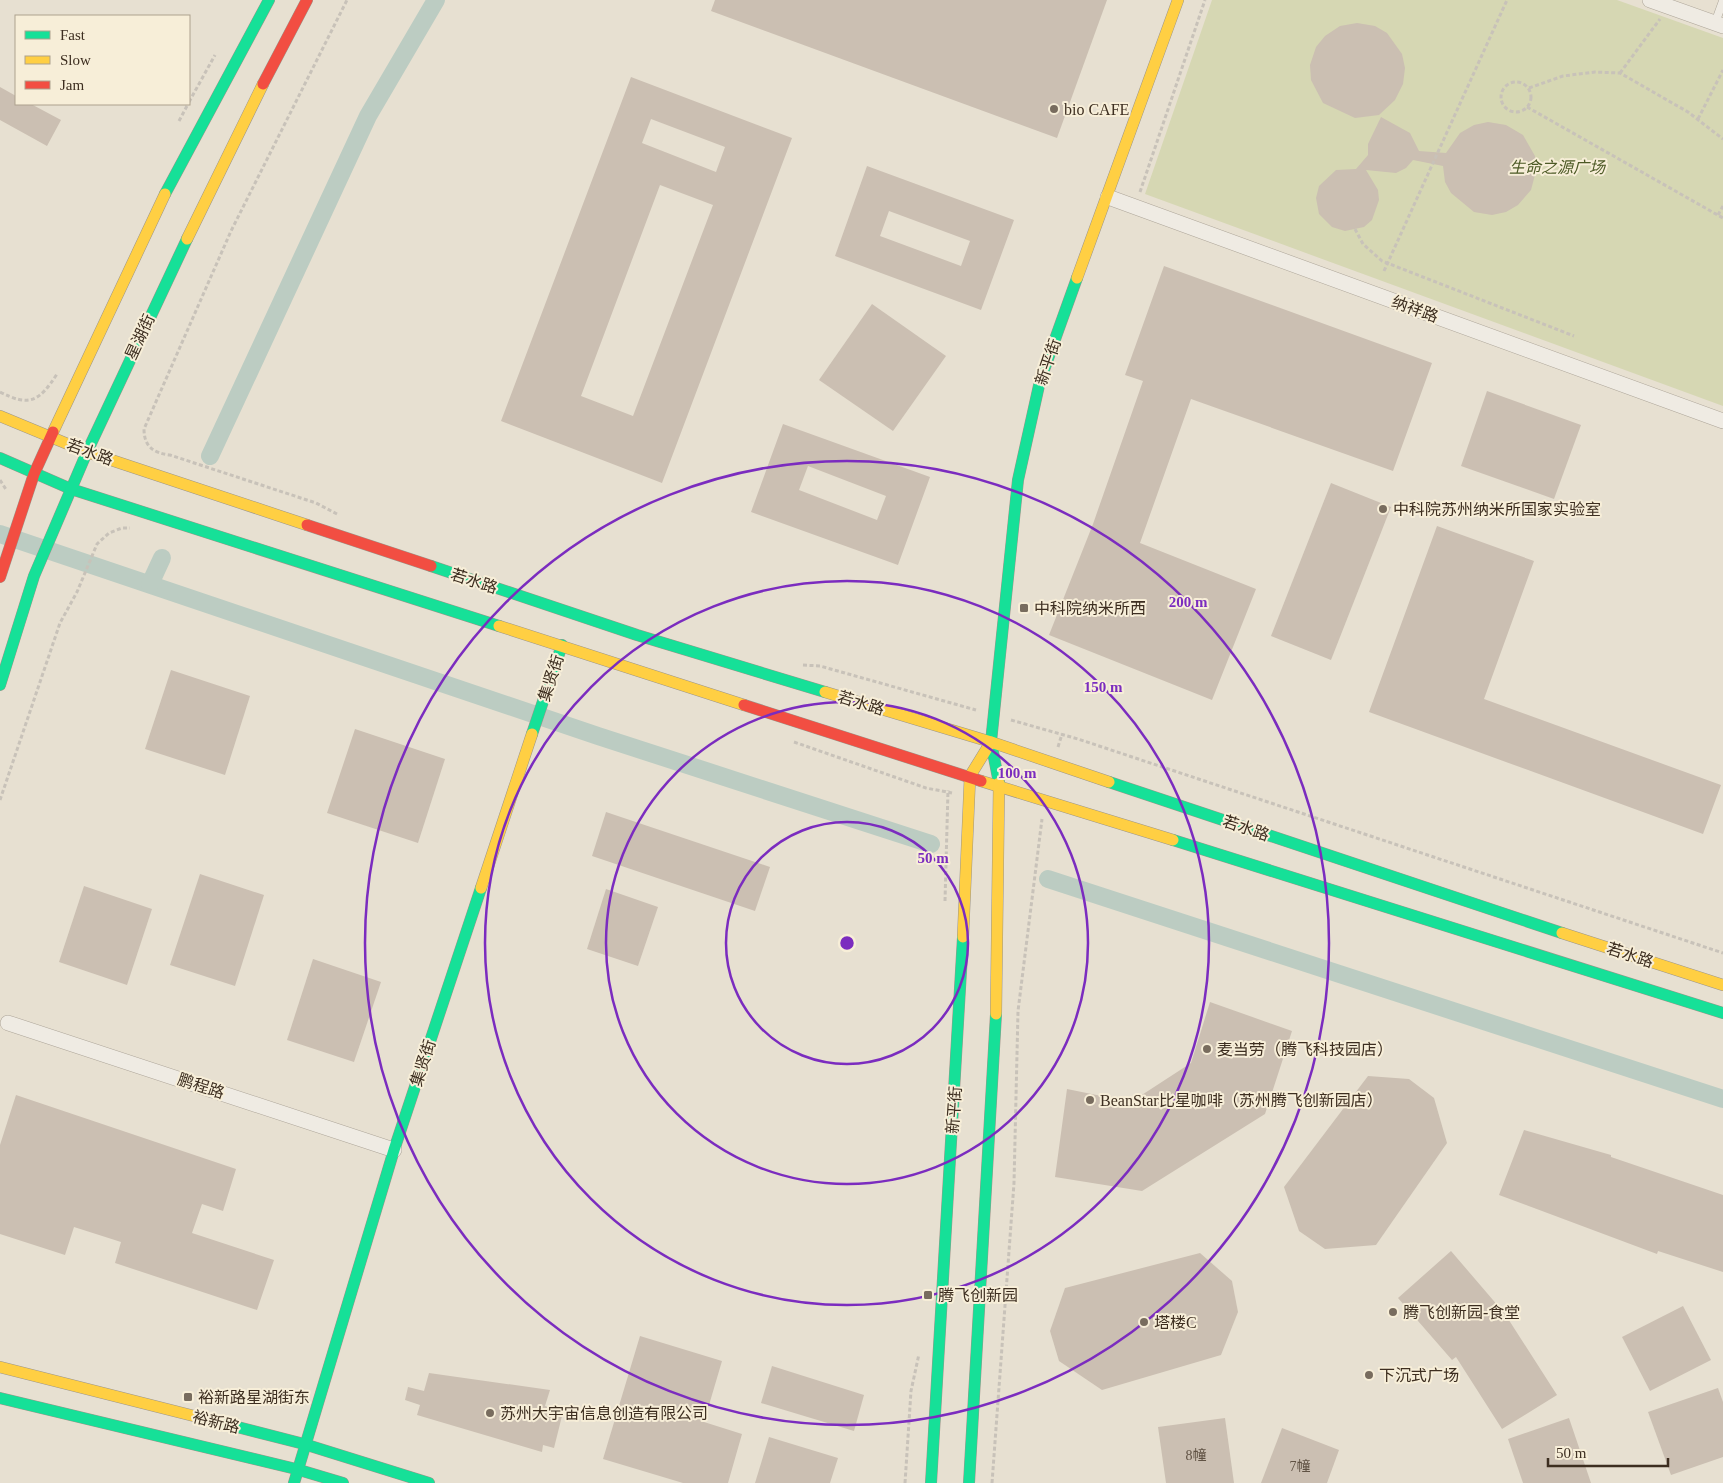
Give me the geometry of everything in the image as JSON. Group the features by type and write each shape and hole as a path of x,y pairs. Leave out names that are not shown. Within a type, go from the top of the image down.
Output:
{"main road":[{"path":"1,575 34,474 52,439 163,197 269,0"},
{"name":"星湖街","path":"0,685 34,576 59,514 193,226 279,51 307,0"},
{"name":"新平街","path":"969,1483 995,1045 1000,787 991,742 1018,480 1040,381 1178,0"},
{"name":"若水路","path":"0,416 87,452 636,636 991,742 1390,877 1723,985"},
{"name":"若水路","path":"0,458 71,489 1000,787 1395,908 1723,1013"},
{"name":"集贤街","path":"294,1483 296,1469 394,1150 562,645"},
{"name":"新平街","path":"931,1483 960,1016 970,776 991,742"},
{"name":"裕新路","path":"0,1367 304,1444 430,1483"},
{"name":"裕新路","path":"0,1398 296,1469 343,1483"}],"street":[{"path":"1650,0 1719,25"},
{"name":"纳祥路","path":"1108,197 1723,422"},
{"name":"鹏程路","path":"8,1023 394,1150"}],"lane":[{"path":"1719,25 1723,1"}],"path":[{"path":"340,516 316,503 170,455 157,454 148,446 144,437 144,429 230,231 347,0"},
{"path":"1135,207 1206,0"},
{"path":"1384,270 1508,0"},
{"path":"1620,73 1666,11"},
{"path":"1698,118 1723,70"},
{"path":"1529,88 1564,76 1595,72 1620,73 1698,118 1723,139"},
{"path":"1510,83 1524,83 1529,88 1531,95 1527,107 1520,111 1512,111 1506,107 1501,94 1510,83"},
{"path":"1527,107 1723,218"},
{"path":"1718,215 1723,206"},
{"path":"1356,229 1371,253 1387,263 1574,336"},
{"path":"0,392 17,401"},
{"path":"0,800 60,623 77,592 97,544 109,533 122,528 137,528"},
{"path":"795,665 820,666 1078,739 1723,953"},
{"path":"992,1483 1014,1183 1018,1011 1044,810"}],"green space":[{"name":"生命之源广场","path":"1212,0 1617,0 1723,38 1723,406 1145,194"}],"building":[{"path":"715,0 1107,0 1057,138 711,11"},
{"path":"1357,23 1375,26 1387,33 1402,54 1405,68 1403,84 1395,100 1379,115 1355,118 1323,103 1311,80 1310,65 1316,47 1325,36 1340,26"},
{"path":"631,77 792,138 662,483 501,421","holes":["651,119 725,147 716,172 642,143","660,185 713,205 633,416 581,396"]},
{"path":"0,87 15,95 15,105 33,105 61,120 47,146 0,120"},
{"path":"1381,117 1410,133 1419,151 1446,153 1460,133 1474,125 1488,122 1506,125 1523,135 1535,156 1536,171 1531,190 1518,205 1506,212 1492,215 1474,212 1451,193 1445,182 1443,166 1413,160 1406,168 1396,173 1366,170 1378,190 1379,200 1372,220 1364,227 1345,231 1332,227 1319,214 1316,198 1319,186 1336,170 1356,169 1368,155 1368,144"},
{"path":"867,166 1014,220 981,310 835,256","holes":["889,211 970,241 961,266 880,236"]},
{"path":"1164,266 1432,363 1393,471 1191,399 1140,543 1256,589 1212,700 1049,635 1093,524 1143,381 1125,375"},
{"path":"872,304 946,356 893,431 819,380"},
{"path":"1487,391 1581,425 1554,499 1461,466"},
{"path":"783,424 930,477 898,565 751,512","holes":["808,466 886,496 877,520 799,490"]},
{"path":"1331,483 1391,507 1331,660 1271,636"},
{"path":"1437,526 1534,561 1484,699 1721,785 1703,834 1369,712"},
{"path":"171,670 250,696 225,775 145,749"},
{"path":"355,729 445,759 418,843 327,813"},
{"path":"606,812 770,867 755,911 592,856"},
{"path":"200,874 264,895 235,986 170,965"},
{"path":"84,886 152,909 127,985 59,962"},
{"path":"606,889 658,907 638,966 587,949"},
{"path":"313,959 381,982 354,1062 287,1040"},
{"path":"1210,1002 1292,1031 1265,1114 1142,1191 1055,1177 1067,1089 1131,1102 1191,1063"},
{"path":"1368,1076 1409,1079 1434,1098 1447,1143 1376,1245 1325,1249 1299,1231 1284,1187"},
{"path":"16,1095 236,1169 223,1211 202,1204 192,1233 274,1260 257,1310 115,1263 121,1242 74,1227 65,1255 0,1234 0,1145"},
{"path":"1524,1130 1611,1155 1611,1157 1723,1195 1723,1272 1658,1251 1657,1254 1499,1195"},
{"path":"1451,1251 1505,1314 1557,1395 1502,1429 1456,1357 1452,1360 1398,1298"},
{"name":"塔楼C","path":"1200,1253 1232,1281 1238,1312 1221,1355 1102,1390 1059,1361 1050,1331 1065,1288"},
{"path":"1683,1306 1711,1360 1650,1391 1622,1337"},
{"path":"640,1336 722,1361 704,1422 742,1434 728,1483 683,1483 603,1459"},
{"path":"772,1366 864,1395 854,1431 761,1403"},
{"name":"苏州大宇宙信息创造有限公司","path":"429,1373 550,1390 545,1406 563,1412 554,1448 543,1445 542,1452 417,1415 420,1405 405,1400 408,1387 424,1391"},
{"path":"1718,1388 1723,1402 1723,1457 1671,1475 1648,1412"},
{"path":"1225,1418 1234,1483 1166,1483 1158,1427"},
{"path":"1569,1418 1591,1483 1523,1483 1508,1439"},
{"path":"1282,1428 1339,1450 1327,1483 1261,1483"},
{"path":"769,1437 838,1458 830,1483 755,1483"}],"waterway":[{"path":"210,456 368,116 436,0"},
{"path":"0,534 598,736 931,844"},
{"path":"150,584 162,558"},
{"path":"1048,879 1723,1099"}],"traffic: fast":[{"path":"165,194 269,0"},
{"path":"0,685 34,576 87,452 187,239"},
{"path":"999,783 991,742 1018,480 1040,381 1077,278"},
{"path":"0,458 71,489 499,626"},
{"path":"431,566 637,635 825,692"},
{"path":"532,734 562,645"},
{"path":"1109,782 1562,933"},
{"path":"1173,840 1723,1013"},
{"path":"294,1483 394,1150 481,888"},
{"path":"931,1483 963,937"},
{"path":"969,1483 996,1014"},
{"path":"0,1398 296,1469 343,1483"},
{"path":"198,1417 304,1444 429,1483"}],"traffic: slow":[{"path":"1077,278 1178,0"},
{"path":"187,239 263,84"},
{"path":"53,432 165,194"},
{"path":"0,416 87,452 307,525"},
{"path":"499,626 744,705"},
{"path":"825,692 991,742 1109,782"},
{"path":"481,888 532,734"},
{"path":"963,937 970,776 991,742"},
{"path":"981,781 1173,840"},
{"path":"996,1014 999,783"},
{"path":"1562,933 1723,985"},
{"path":"0,1367 198,1417"}],"traffic: jam":[{"path":"263,84 307,0"},
{"path":"0,577 34,474 53,432"},
{"path":"307,525 431,566"},
{"path":"744,705 981,781"}],"place":[{"name":"bio CAFE","path":"1054,109"},
{"name":"中科院苏州纳米所国家实验室","path":"1383,509"},
{"name":"中科院纳米所西","path":"1024,608"},
{"name":"麦当劳（腾飞科技园店）","path":"1207,1049"},
{"name":"BeanStar比星咖啡（苏州腾飞创新园店）","path":"1090,1100"},
{"name":"腾飞创新园","path":"928,1295"},
{"name":"腾飞创新园-食堂","path":"1393,1312"},
{"name":"塔楼C","path":"1144,1322"},
{"name":"下沉式广场","path":"1369,1375"},
{"name":"裕新路星湖街东","path":"188,1397"},
{"name":"苏州大宇宙信息创造有限公司","path":"490,1413"}]}
